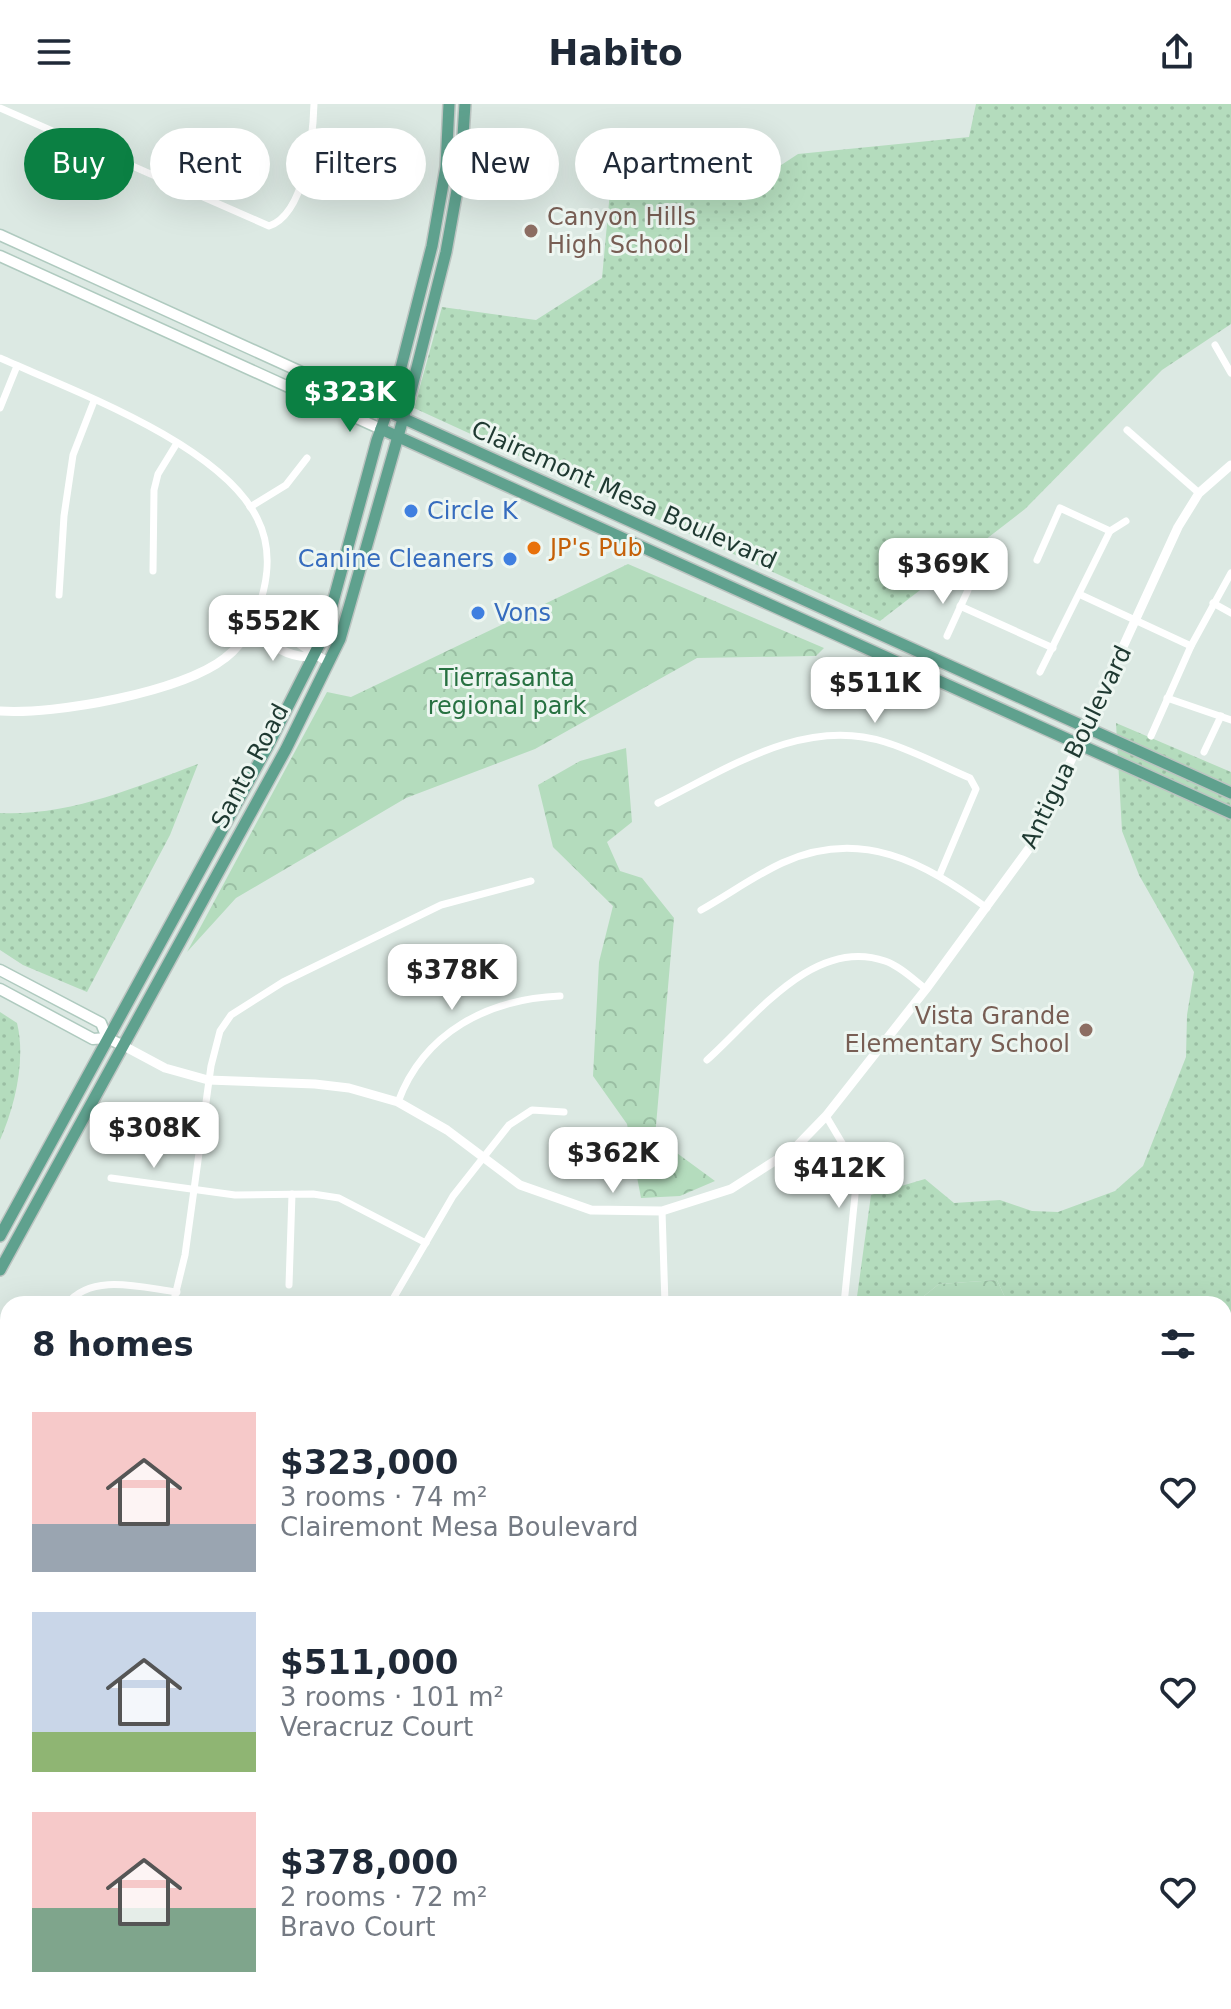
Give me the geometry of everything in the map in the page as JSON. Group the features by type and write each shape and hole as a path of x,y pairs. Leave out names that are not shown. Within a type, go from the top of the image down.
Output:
{"main road":[{"name":"Santo Road","path":"0,1236 315,656 343,573 432,246 446,167 449,104"},
{"name":"Santo Road","path":"0,1270 329,662 361,573 446,252 461,168 465,104"},
{"name":"Clairemont Mesa Boulevard","path":"0,235 1231,793"},
{"name":"Clairemont Mesa Boulevard","path":"0,256 1231,813"},
{"name":"Antigua Boulevard","path":"0,970 101,1023 107,1038"},
{"name":"Antigua Boulevard","path":"0,989 93,1039 107,1038 122,1045"}],"street":[{"path":"0,108 264,225 277,224 287,215 302,180 313,142 314,104"},
{"path":"1215,345 1231,373"},
{"path":"0,358 177,443 232,483 250,507 263,534 268,564 265,595 252,624 225,658 191,677 108,700 37,710 0,711"},
{"path":"0,408 17,366"},
{"path":"59,595 64,516 73,455 94,401"},
{"path":"1127,430 1199,493"},
{"path":"153,571 154,490 158,474 177,443"},
{"path":"250,507 286,485 307,458"},
{"name":"Antigua Boulevard","path":"122,1045 165,1068 208,1080 315,1084 349,1088 398,1102 447,1130 483,1160 532,1191 591,1210 662,1211 731,1189 795,1148 826,1116 926,989 1033,843 1178,527 1199,493 1231,465"},
{"path":"1037,560 1060,508 1110,531"},
{"path":"1040,672 1081,595 1110,531 1126,521"},
{"path":"1151,736 1191,646 1231,573"},
{"path":"947,636 968,590"},
{"path":"1081,595 1191,646"},
{"path":"1213,603 1231,613"},
{"path":"960,606 1053,648"},
{"path":"252,624 266,625 307,645 315,656 329,662"},
{"path":"1167,698 1231,720"},
{"path":"1204,752 1221,716"},
{"path":"658,803 770,747 807,738 843,736 883,741 970,778 976,789 940,874"},
{"path":"701,910 780,864 812,852 855,847 894,855 940,874 987,908"},
{"path":"176,1296 208,1080 220,1031 248,1002 441,905 531,881"},
{"path":"707,1060 805,971 829,958 854,955 889,962 926,989"},
{"path":"398,1102 416,1064 452,1029 508,1003 560,996"},
{"path":"395,1296 453,1196 521,1115 552,1109 564,1112"},
{"path":"826,1116 848,1153 856,1185 845,1296"},
{"path":"111,1178 193,1191 313,1194 352,1202 426,1243"},
{"path":"289,1285 292,1194"},
{"path":"662,1211 665,1296"},
{"path":"75,1296 104,1284 177,1292"}],"green space":[{"path":"976,104 1231,104 1231,324 1162,370 1025,509 880,621 414,408 442,307 536,320 602,278 609,200 781,200 781,165 798,154 969,137"},
{"name":"Tierrasanta regional park","path":"628,564 824,648 816,656 697,658 535,749 406,798 236,898 187,952 327,692 351,697"},
{"path":"1116,723 1231,772 1231,1296 1004,1296 997,1280 939,1284 924,1296 857,1296 871,1195 925,1179 954,1203 1000,1200 1032,1211 1058,1212 1115,1191 1143,1166 1186,1057 1187,1015 1194,972 1139,875 1122,831"},
{"name":"Tierrasanta regional park","path":"626,748 632,822 607,842 620,871 642,878 674,918 655,1137 715,1181 680,1196 641,1198 627,1124 593,1076 599,962 613,906 553,847 538,785 580,761"},
{"path":"198,764 170,835 87,992 23,965 0,950 0,813 51,810 101,799"},
{"path":"0,1012 17,1023 20,1067 10,1113 0,1140"},
{"path":"997,1280 1004,1296 924,1296 939,1284"}],"place":[{"name":"Canyon Hills High School","path":"531,231"},
{"name":"Circle K","path":"411,511"},
{"name":"JP's Pub","path":"534,548"},
{"name":"Canine Cleaners","path":"510,559"},
{"name":"Vons","path":"478,613"},
{"name":"Vista Grande Elementary School","path":"1086,1030"}]}
